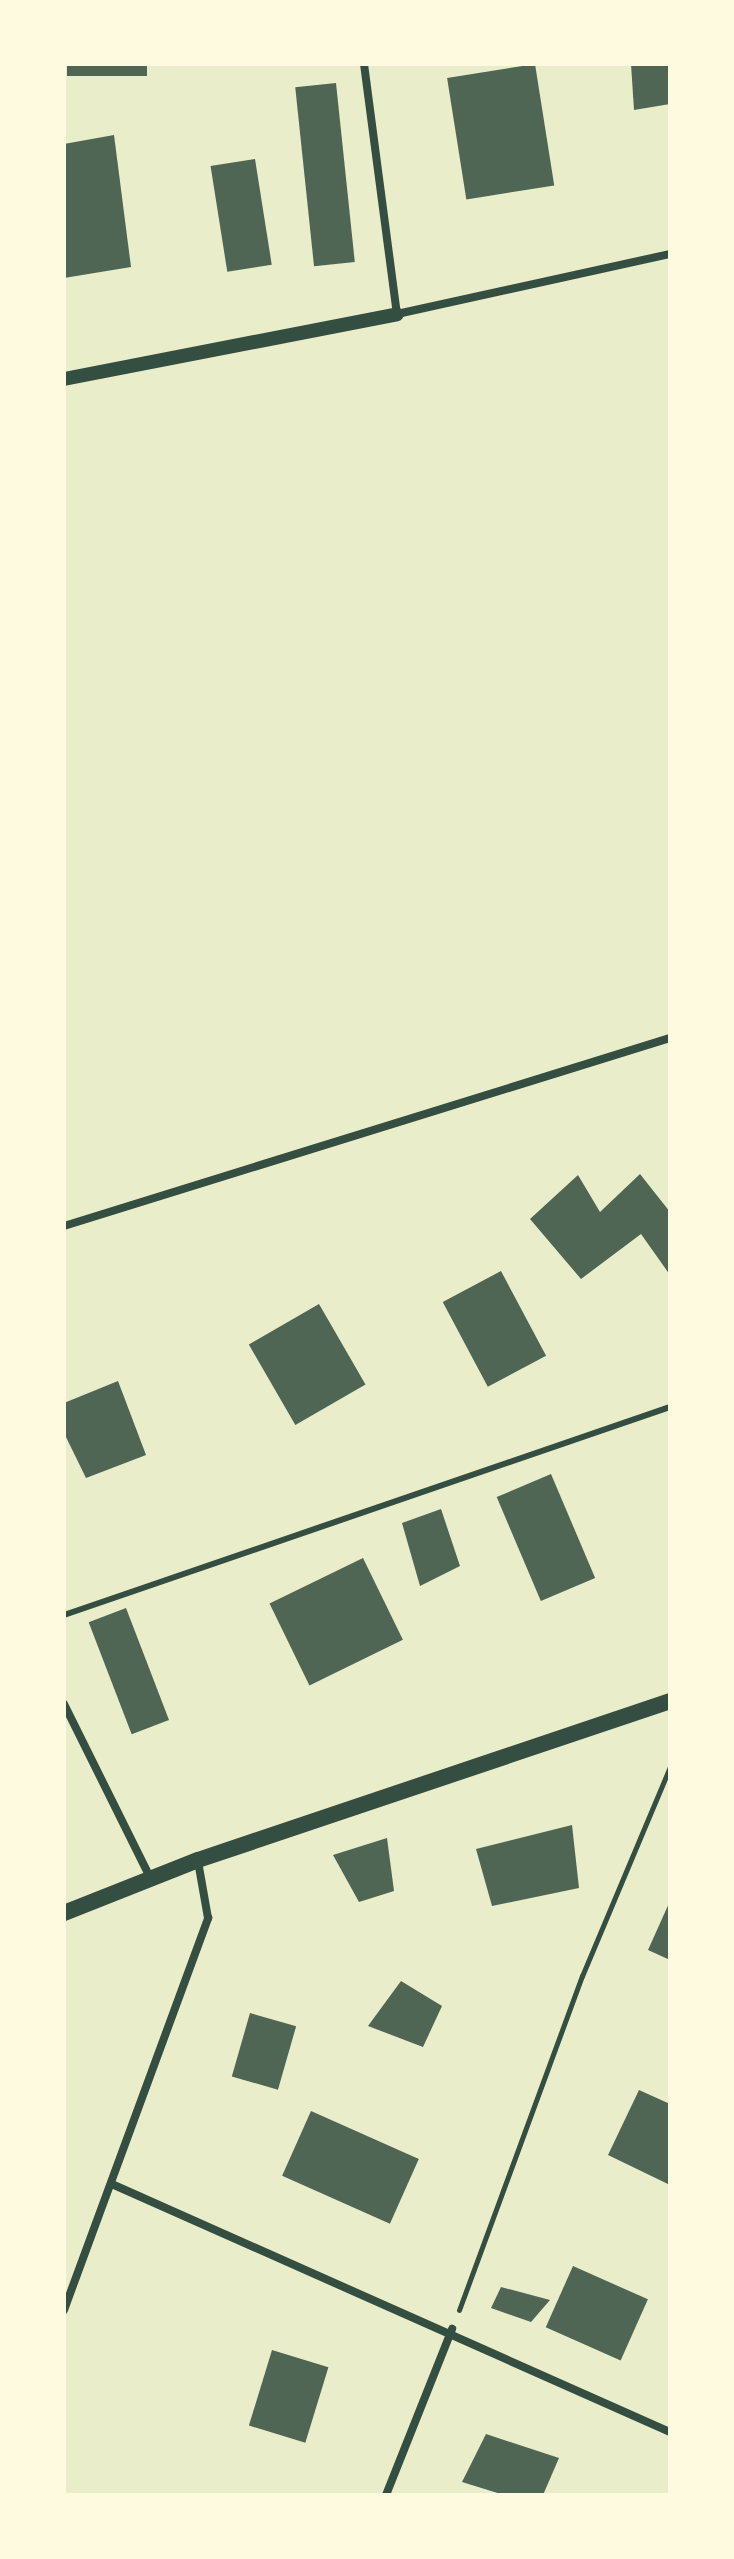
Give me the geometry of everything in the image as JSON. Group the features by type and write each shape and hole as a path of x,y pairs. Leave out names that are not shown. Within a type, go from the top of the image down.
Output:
{"main road":[{"path":"64,1913 198,1860 670,1701"}],"street":[{"path":"364,64 397,314"},
{"path":"64,379 397,314 670,254"},
{"path":"64,1226 670,1038"},
{"path":"64,1704 150,1877"},
{"path":"64,2310 114,2185 208,1918 198,1860"},
{"path":"114,2185 452,2329 670,2432"},
{"path":"386,2495 452,2329"}],"lane":[{"path":"64,1615 670,1407"}],"path":[{"path":"452,2329 582,1976 670,1767"}],"building":[{"path":"67,64 147,64 147,76 67,76"},
{"path":"535,64 554,185 466,199 447,78"},
{"path":"631,64 670,64 670,104 634,110"},
{"path":"336,83 355,262 314,266 295,87"},
{"path":"114,135 131,267 64,278 64,144"},
{"path":"255,159 272,265 227,272 211,166"},
{"path":"640,1174 670,1212 670,1275 641,1234 581,1279 530,1219 578,1175 600,1212"},
{"path":"501,1271 546,1356 488,1387 443,1302"},
{"path":"319,1304 366,1385 295,1425 249,1344"},
{"path":"118,1381 146,1455 86,1478 64,1433 64,1403"},
{"path":"551,1474 595,1578 541,1601 497,1497"},
{"path":"441,1509 460,1566 420,1586 402,1523"},
{"path":"363,1558 403,1640 309,1685 270,1604"},
{"path":"126,1608 169,1720 132,1734 89,1622"},
{"path":"572,1825 579,1888 492,1906 476,1849"},
{"path":"387,1838 394,1891 359,1902 333,1855"},
{"path":"670,1901 670,1960 648,1950"},
{"path":"401,1981 442,2006 423,2047 368,2026"},
{"path":"250,2013 296,2026 278,2090 232,2076"},
{"path":"639,2090 670,2104 670,2185 608,2155"},
{"path":"311,2111 419,2159 390,2224 282,2176"},
{"path":"573,2266 648,2299 621,2361 546,2327"},
{"path":"501,2287 550,2300 531,2322 491,2308"},
{"path":"272,2350 328,2367 305,2443 249,2426"},
{"path":"486,2434 559,2458 543,2495 504,2495 462,2482"}]}
